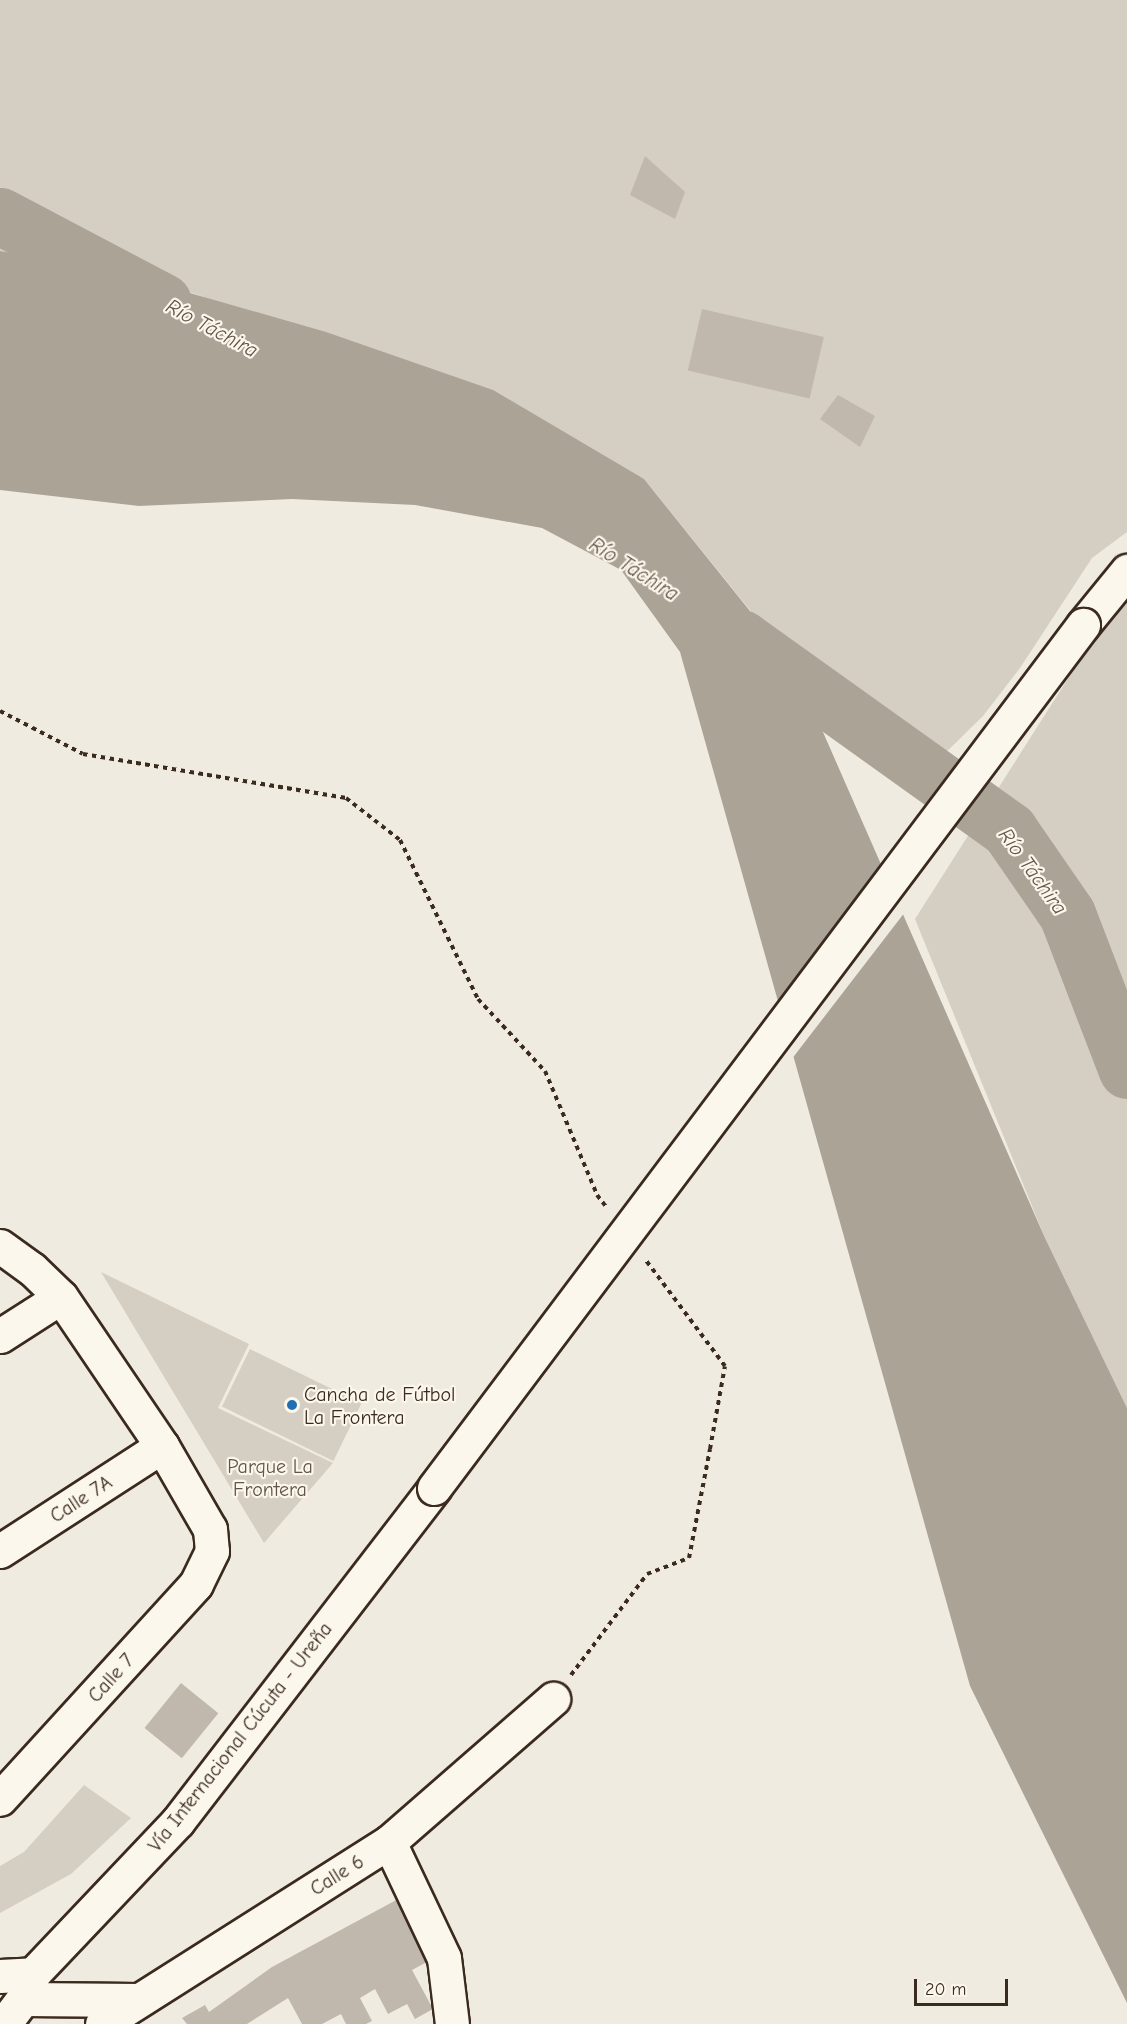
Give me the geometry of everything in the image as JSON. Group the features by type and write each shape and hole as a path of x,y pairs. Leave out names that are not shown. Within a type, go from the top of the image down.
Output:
{"main road":[{"name":"Vía Internacional Cúcuta - Ureña","path":"20,1999 178,1821 434,1488 1083,625 1127,571"},
{"path":"0,1246 32,1269 61,1297 162,1446"},
{"path":"0,1336 61,1297"},
{"name":"Calle 7","path":"0,1799 196,1584 212,1551 210,1529 162,1446"},
{"name":"Calle 7A","path":"0,1551 162,1446"},
{"name":"Calle 6","path":"102,2024 389,1842 552,1699"},
{"path":"389,1842 444,1958 452,2024"},
{"path":"0,1976 20,1999 139,2000"}],"path":[{"path":"0,711 83,754 346,798 400,840 478,999 545,1071 597,1195 611,1214"},
{"path":"552,1699 647,1574 689,1558 724,1366 639,1252"}],"green space":[{"path":"0,0 1127,0 1127,532 1092,558 1020,668 983,716 926,772 888,768 825,703 644,479 199,295 103,268 0,251"},
{"path":"1127,586 1127,1408 1045,1238 915,919"},
{"name":"Parque La Frontera","path":"101,1272 249,1344 218,1408 333,1463 264,1543"},
{"name":"Cancha de Fútbol La Frontera","path":"250,1349 361,1403 333,1461 222,1407"},
{"path":"84,1785 131,1818 71,1874 0,1913 0,1866 24,1852"}],"water":[{"path":"0,251 103,268 326,332 493,390 644,479 794,666 1045,1238 1127,1408 1127,2003 970,1686 680,652 621,570 542,528 415,505 292,499 139,506 0,490"}],"pier":[{"path":"887,870 905,912 791,1060 778,1011"}],"building":[{"path":"645,156 685,192 675,219 630,195"},
{"path":"702,309 824,337 810,399 688,370"},
{"path":"838,395 875,416 860,447 820,419"},
{"path":"181,1683 218,1713 182,1758 144,1728"},
{"path":"400,1898 438,1956 412,1970 433,2009 415,2019 407,2004 388,2014 375,1989 360,1998 372,2021 366,2024 346,2024 341,2014 322,2024 302,2024 288,1998 247,2024 187,2024 182,2018 205,2005 209,2012 272,1967"}],"waterway":[{"name":"Río Táchira","path":"0,216 163,302"},
{"name":"Río Táchira","path":"741,638 1009,830 1067,914 1127,1070"}],"place":[{"name":"Cancha de Fútbol La Frontera","path":"292,1405"}]}
